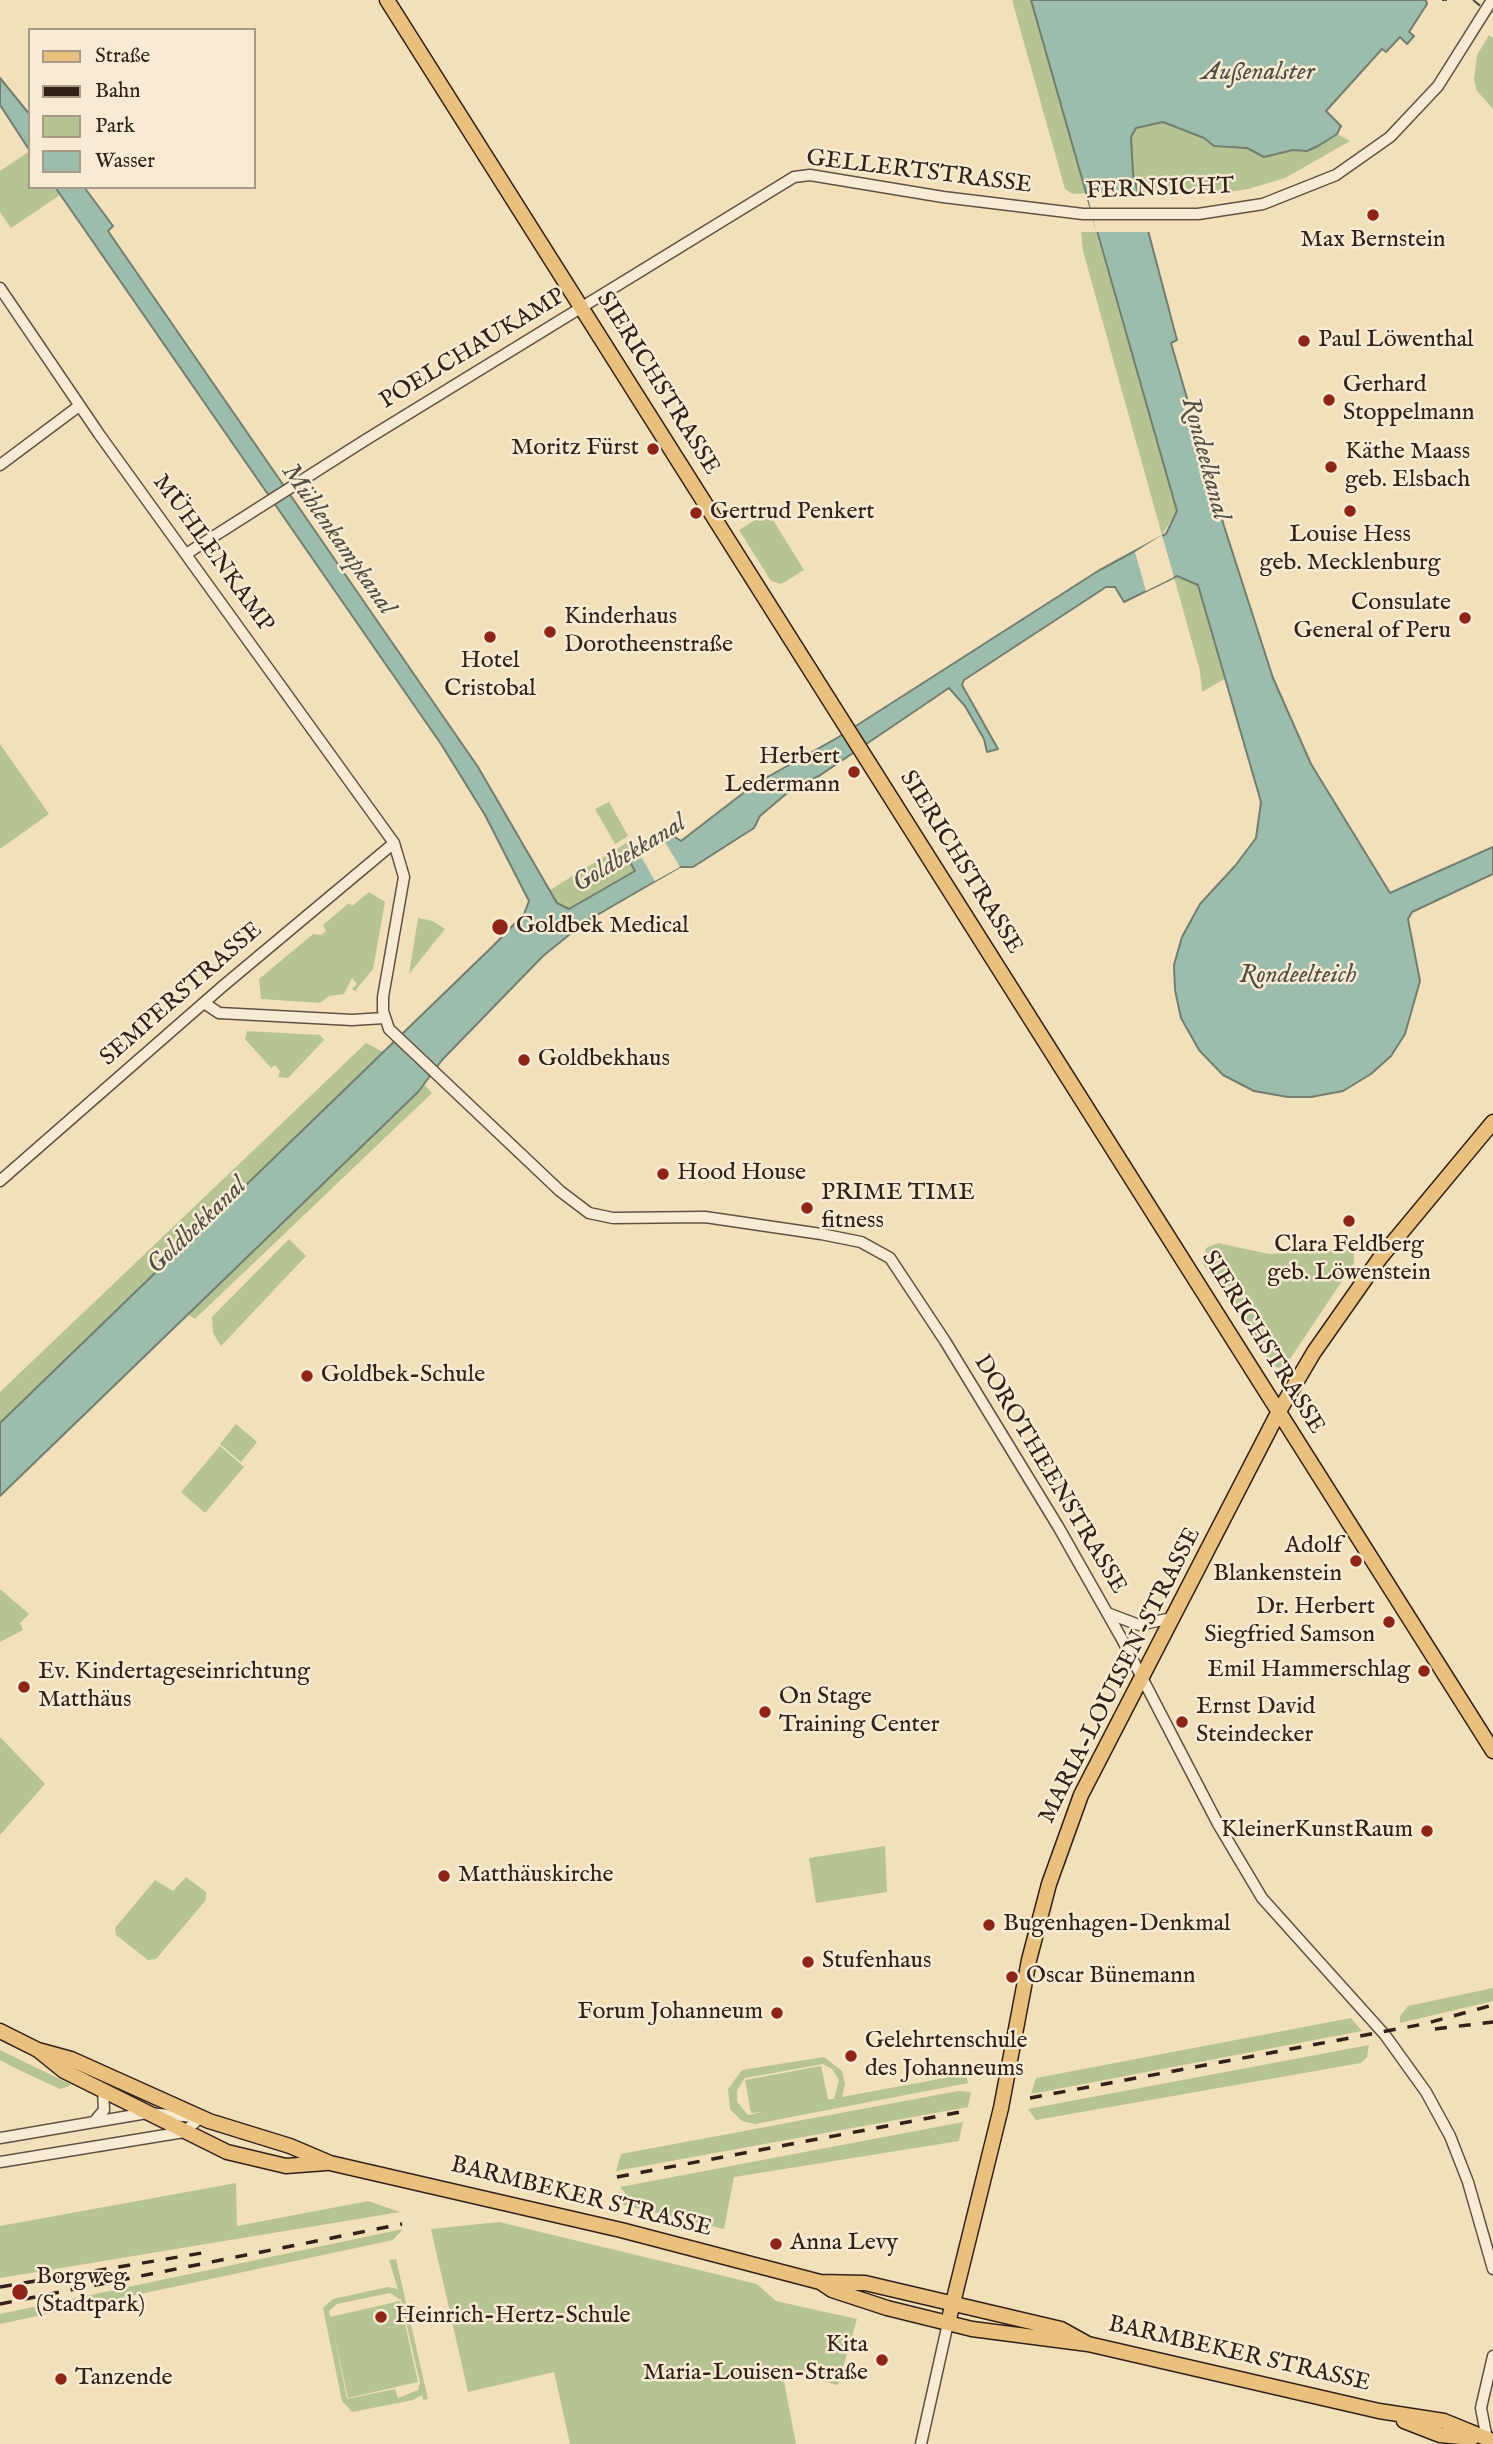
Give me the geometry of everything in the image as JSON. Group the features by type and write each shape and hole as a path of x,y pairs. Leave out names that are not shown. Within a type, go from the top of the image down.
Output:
{"main road":[{"name":"SIERICHSTRASSE","path":"387,0 1493,1751"},
{"name":"MARIA-LOUISEN-STRASSE","path":"948,2323 1000,2108 1029,1960 1049,1884 1081,1796 1278,1413 1332,1324 1380,1258 1493,1122"},
{"name":"BARMBEKER STRASSE","path":"0,2031 38,2050 71,2059 201,2117 243,2133 290,2146 330,2163 621,2230 820,2282 865,2283 1061,2329 1086,2342"},
{"name":"BARMBEKER STRASSE","path":"38,2050 64,2071 227,2152 286,2166 330,2163"},
{"name":"BARMBEKER STRASSE","path":"820,2282 832,2290 865,2301 948,2323 996,2333 1086,2342 1379,2411 1440,2435 1490,2440"}],"street":[{"name":"FERNSICHT","path":"1053,211 1146,214 1233,210 1290,195 1323,182 1365,157 1390,137 1438,86 1492,0"},
{"name":"GELLERTSTRASSE","path":"783,184 806,174 1053,211"},
{"name":"POELCHAUKAMP","path":"186,554 783,184"},
{"name":"MÜHLENKAMP","path":"0,288 79,406 394,843 404,877 383,997 384,1018"},
{"path":"0,465 79,406"},
{"name":"SEMPERSTRASSE","path":"0,1181 204,1003 394,843"},
{"path":"204,1003 219,1013 352,1020 384,1018"},
{"name":"DOROTHEENSTRASSE","path":"384,1018 396,1037 582,1210 604,1217 705,1217 840,1237 874,1247 898,1268 1033,1483 1107,1614 1218,1824 1262,1898 1385,2035 1426,2092 1450,2136 1468,2182 1493,2269"},
{"path":"1107,1614 1139,1625 1172,1618"},
{"path":"94,2122 104,2110 103,2090"},
{"path":"0,2138 147,2113 201,2117"},
{"path":"0,2162 184,2132 201,2117"},
{"name":"MARIA-LOUISEN-STRASSE","path":"921,2444 948,2323"},
{"path":"1490,2440 1481,2408 1493,2356"},
{"path":"1490,2440 1493,2422"}],"green space":[{"path":"1012,0 1031,0 1087,193 1073,194 1065,189"},
{"path":"1489,35 1493,38 1493,109 1477,91 1474,80 1477,55"},
{"path":"1163,122 1204,138 1214,146 1247,148 1264,157 1318,146 1337,134 1350,141 1285,178 1248,189 1215,194 1140,193 1133,174 1131,137 1136,128"},
{"path":"28,152 28,189 56,189 60,195 11,228 0,212 0,171"},
{"path":"1081,232 1096,232 1177,511 1162,535 1083,251"},
{"path":"768,512 804,570 781,584 771,581 739,530"},
{"path":"1178,576 1198,585 1226,678 1202,692 1200,671 1174,577"},
{"path":"0,744 49,814 0,849"},
{"path":"609,802 628,836 615,844 595,809"},
{"path":"631,840 635,846 624,852 636,871 569,909 557,903 550,890"},
{"path":"369,892 385,902 373,969 355,991 352,989 357,984 352,978 344,994 329,996 320,1003 261,999 259,979 313,934 321,935 326,931 323,925 349,903 352,906"},
{"path":"418,918 433,921 445,929 409,974"},
{"path":"247,1031 320,1035 324,1040 288,1078 278,1077 280,1071 275,1065 271,1068 245,1039"},
{"path":"366,1043 383,1052 0,1423 0,1392"},
{"path":"424,1084 432,1093 195,1319 187,1314"},
{"path":"289,1239 306,1256 221,1346 213,1333 212,1317"},
{"path":"1218,1243 1269,1254 1348,1250 1354,1253 1354,1263 1286,1365 1278,1368 1270,1363 1203,1264 1206,1248"},
{"path":"236,1424 257,1442 241,1462 220,1444"},
{"path":"220,1446 244,1467 205,1513 181,1492"},
{"path":"0,1589 29,1614 20,1623 23,1630 0,1642"},
{"path":"0,1737 45,1784 0,1835"},
{"path":"885,1846 887,1892 816,1903 809,1858"},
{"path":"186,1877 206,1892 206,1900 156,1959 148,1960 116,1935 115,1928 155,1880 173,1891"},
{"path":"1493,1988 1493,2001 1400,2023 1400,2016 1408,2006"},
{"path":"1351,2018 1362,2031 1031,2094 1036,2078"},
{"path":"1369,2045 1367,2057 1361,2063 1036,2120 1028,2109"},
{"path":"0,2050 70,2086 60,2089 17,2069 0,2060"},
{"path":"824,2057 842,2071 845,2084 842,2097 966,2074 968,2083 755,2124 742,2121 730,2109 728,2089 742,2070","holes":["823,2064 832,2069 839,2080 834,2099 828,2099 821,2066 745,2080 751,2113 763,2112 748,2115 737,2102 737,2090 745,2078"]},
{"path":"958,2091 971,2092 968,2107 616,2171 621,2154"},
{"path":"963,2122 959,2141 734,2177 724,2229 623,2205 625,2193 620,2187"},
{"path":"236,2183 237,2226 368,2201 400,2212 0,2278 0,2226"},
{"path":"499,2222 757,2284 776,2301 857,2319 838,2385 782,2371 796,2444 570,2444 554,2372 468,2392 431,2229"},
{"path":"403,2229 393,2240 0,2324 0,2314"},
{"path":"396,2259 428,2399 423,2400 422,2395 413,2400 352,2412 342,2401 323,2308 333,2299 388,2287 398,2289 389,2260","holes":["390,2293 401,2300 420,2383 418,2390 398,2398 395,2389 347,2399 329,2311 337,2304"]},
{"path":"400,2301 418,2382 348,2398 330,2317"}],"water":[{"path":"1031,0 1426,0 1427,4 1409,32 1414,36 1407,44 1400,37 1386,52 1382,49 1326,111 1341,126 1337,134 1318,146 1307,151 1293,150 1264,157 1247,148 1214,146 1204,138 1163,122 1136,128 1131,137 1133,174 1177,340 1171,343 1224,526 1273,678 1311,764 1390,893 1493,847 1493,874 1412,912 1408,919 1420,981 1405,1034 1391,1056 1371,1074 1343,1091 1311,1097 1288,1097 1254,1091 1223,1075 1199,1050 1181,1018 1175,990 1174,965 1182,937 1200,904 1235,866 1256,838 1261,802 1198,585 1177,576 1124,602 1115,587 1106,587 964,680 962,685 998,749 987,752 984,739 965,706 949,688 819,776 793,788 760,816 754,828 693,867 680,867 585,922 543,956 442,1060 418,1092 0,1496 0,1423 493,946 524,914 529,901 485,815 441,744 56,189 85,189 113,226 108,231 478,767 557,903 569,909 635,871 624,852 659,832 669,833 681,841 755,784 837,738 1098,571 1166,534 1177,511"},
{"path":"0,78 28,113 28,148 0,105"}],"pier":[{"path":"1469,0 1493,0 1493,29 1489,35 1459,16"},
{"path":"1087,193 1140,193 1151,232 1096,232"},
{"path":"1162,535 1174,577 1146,591 1135,552"},
{"path":"659,832 680,867 655,881 635,846"}],"ferry route":[{"path":"1442,0 1447,0"},
{"path":"1473,0 1483,8"}],"railway":[{"path":"1030,2098 1424,2024 1493,2005"},
{"path":"1435,2029 1493,2022"},
{"path":"617,2177 966,2111"},
{"path":"0,2304 402,2224"},
{"path":"0,2287 208,2252"}],"place":[{"name":"Max Bernstein","path":"1373,215"},
{"name":"Paul Löwenthal","path":"1304,341"},
{"name":"Gerhard Stoppelmann","path":"1329,400"},
{"name":"Moritz Fürst","path":"653,449"},
{"name":"Käthe Maass geb. Elsbach","path":"1331,467"},
{"name":"Louise Hess geb. Mecklenburg","path":"1350,511"},
{"name":"Gertrud Penkert","path":"696,513"},
{"name":"Consulate General of Peru","path":"1465,618"},
{"name":"Kinderhaus Dorotheenstraße","path":"550,632"},
{"name":"Hotel Cristobal","path":"490,637"},
{"name":"Herbert Ledermann","path":"854,772"},
{"name":"Goldbek Medical","path":"500,927"},
{"name":"Goldbekhaus","path":"524,1060"},
{"name":"Hood House","path":"663,1174"},
{"name":"PRIME TIME fitness","path":"807,1208"},
{"name":"Clara Feldberg geb. Löwenstein","path":"1349,1221"},
{"name":"Goldbek-Schule","path":"307,1376"},
{"name":"Adolf Blankenstein","path":"1356,1561"},
{"name":"Dr. Herbert Siegfried Samson","path":"1389,1622"},
{"name":"Emil Hammerschlag","path":"1424,1671"},
{"name":"Ev. Kindertageseinrichtung Matthäus","path":"24,1687"},
{"name":"On Stage Training Center","path":"765,1712"},
{"name":"Ernst David Steindecker","path":"1182,1722"},
{"name":"KleinerKunstRaum","path":"1427,1831"},
{"name":"Matthäuskirche","path":"444,1876"},
{"name":"Bugenhagen-Denkmal","path":"989,1925"},
{"name":"Stufenhaus","path":"808,1962"},
{"name":"Oscar Bünemann","path":"1012,1977"},
{"name":"Forum Johanneum","path":"777,2013"},
{"name":"Gelehrtenschule des Johanneums","path":"851,2056"},
{"name":"Anna Levy","path":"776,2244"},
{"name":"Borgweg (Stadtpark)","path":"20,2292"},
{"name":"Heinrich-Hertz-Schule","path":"381,2317"},
{"name":"Kita Maria-Louisen-Straße","path":"882,2360"},
{"name":"Tanzende","path":"61,2379"}],"water label":[{"name":"Außenalster","path":"1258,74"},
{"name":"Rondeelkanal","path":"1204,459"},
{"name":"Mühlenkampkanal","path":"337,540"},
{"name":"Goldbekkanal","path":"630,855"},
{"name":"Rondeelteich","path":"1298,977"},
{"name":"Goldbekkanal","path":"198,1227"}]}
